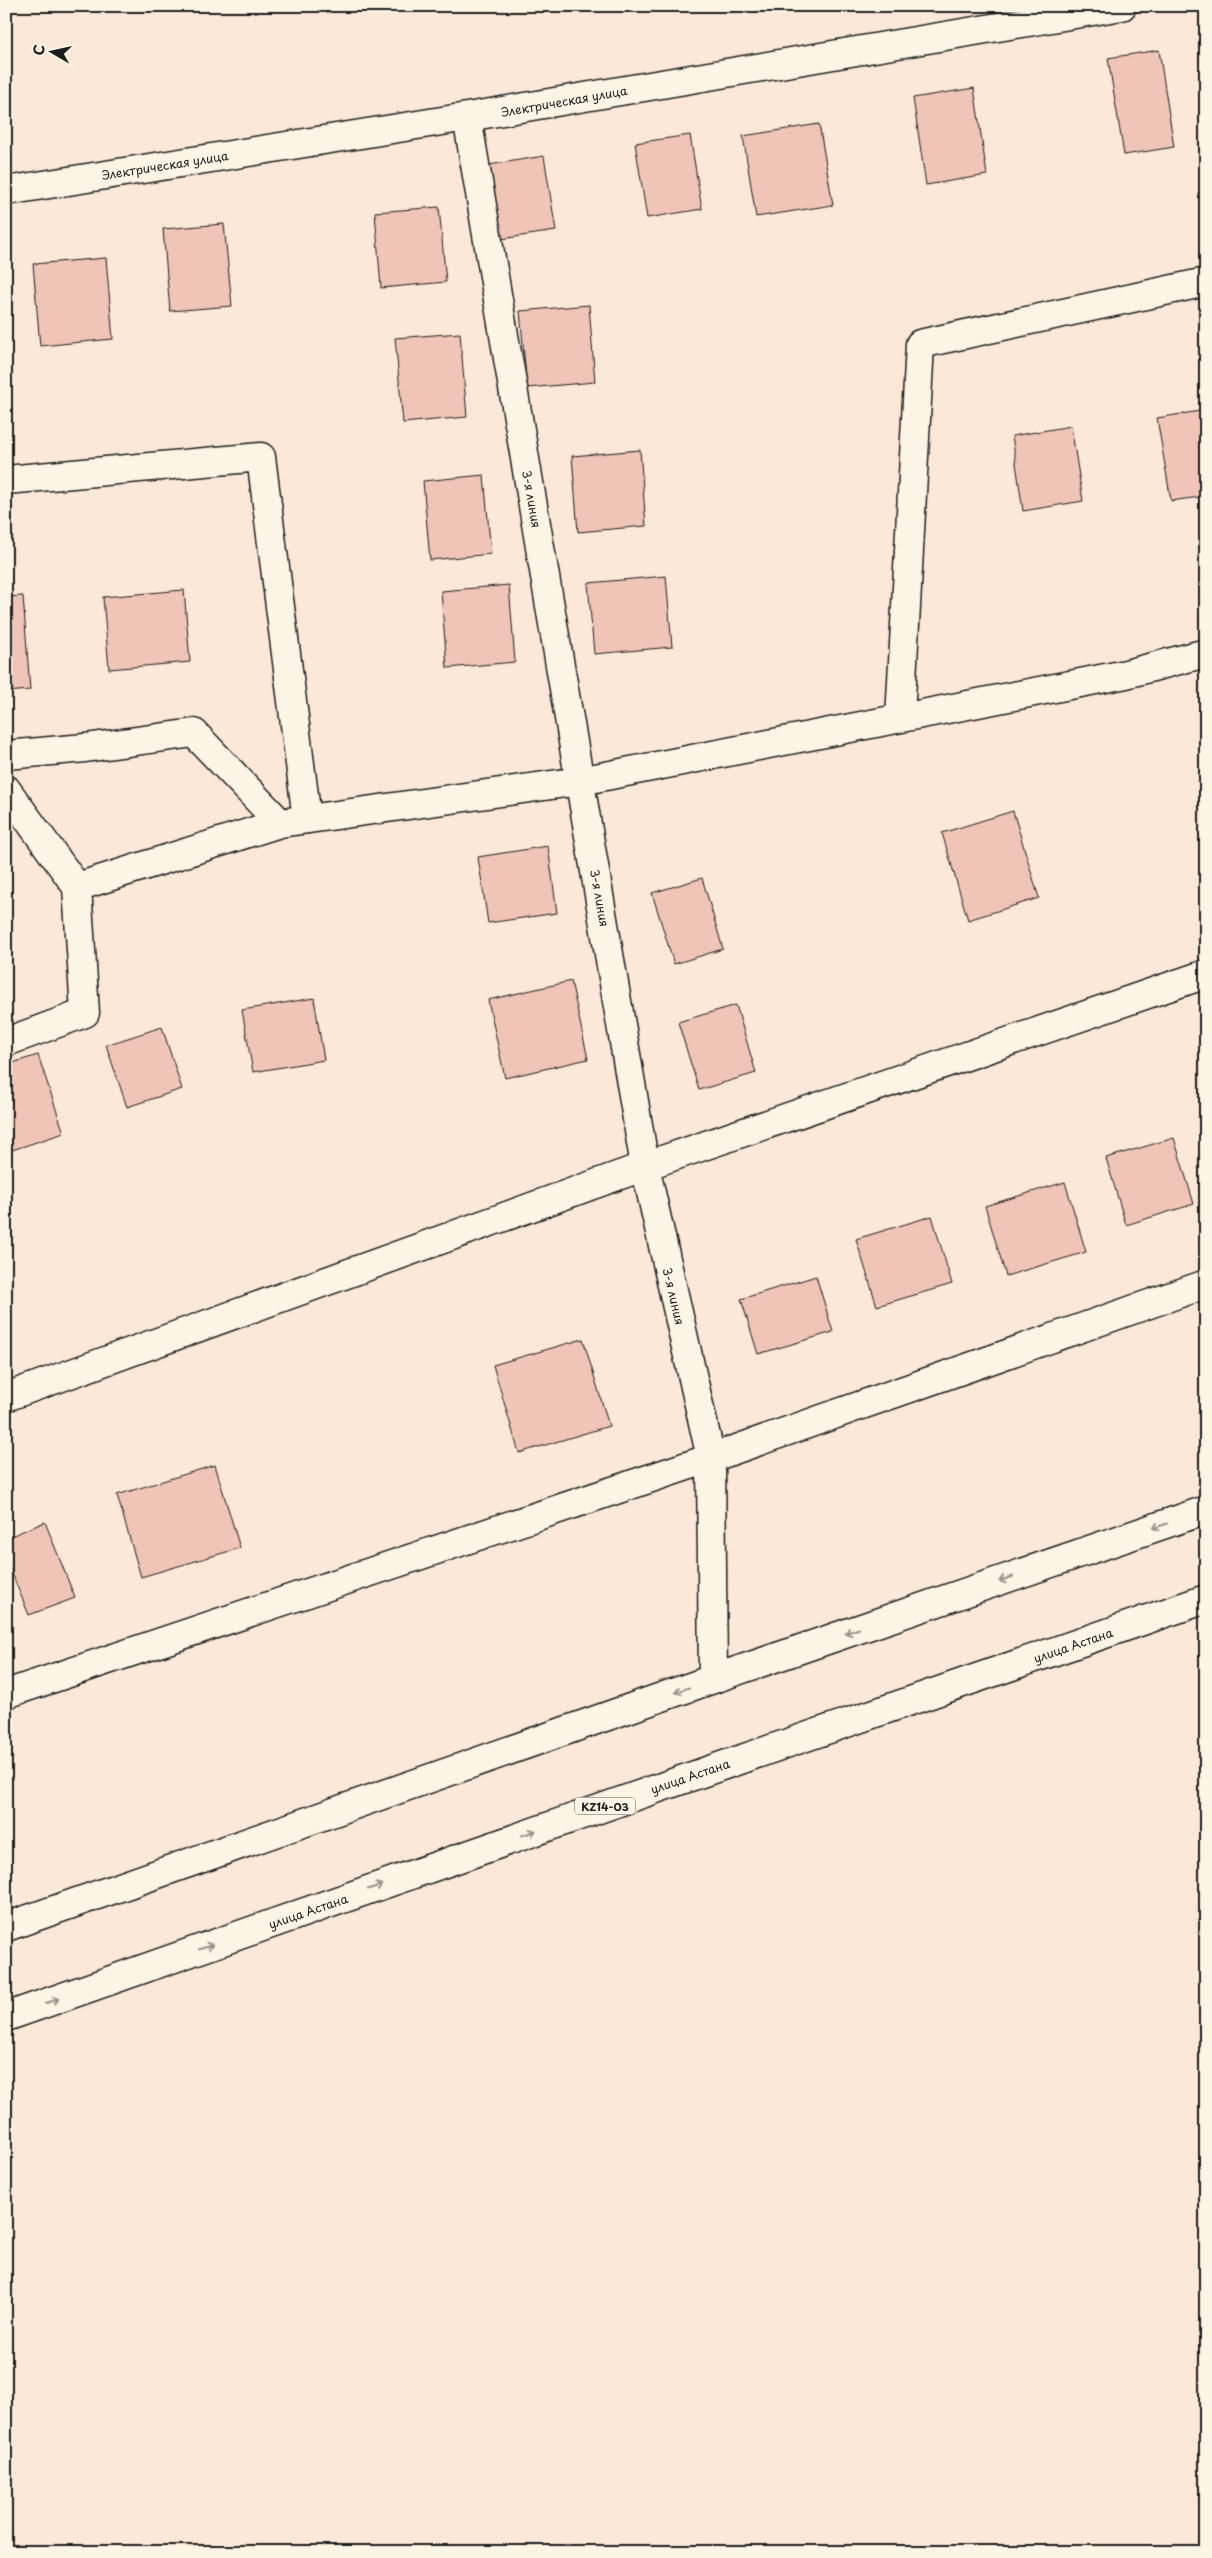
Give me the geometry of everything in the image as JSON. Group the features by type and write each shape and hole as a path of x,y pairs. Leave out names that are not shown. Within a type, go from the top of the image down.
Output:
{"street":[{"name":"Электрическая улица","path":"6,191 468,117 1122,6"},
{"name":"3-я линия","path":"468,117 645,1166 711,1458 713,1679"},
{"path":"900,718 920,344 1206,282"},
{"path":"6,480 261,457 307,819"},
{"path":"77,887 280,823 580,781 1126,674 1206,653"},
{"path":"6,754 85,748 194,733 280,823"},
{"path":"6,789 77,887 85,1013 6,1042"},
{"path":"6,1397 645,1166 1206,974"},
{"path":"6,1694 711,1458 1206,1284"},
{"path":"6,1927 713,1679 1206,1510"},
{"name":"улица Астана","path":"6,2017 697,1774 1206,1599"}],"building":[{"path":"1159,50 1174,147 1124,155 1108,58"},
{"path":"974,88 987,175 926,185 913,98"},
{"path":"819,124 833,205 756,217 743,136"},
{"path":"690,135 702,209 647,218 635,143"},
{"path":"544,156 556,231 501,239 489,165"},
{"path":"439,207 446,282 381,288 375,212"},
{"path":"224,224 232,306 170,311 163,229"},
{"path":"106,258 113,339 40,346 33,264"},
{"path":"589,305 595,382 527,388 520,311"},
{"path":"460,333 467,417 403,423 395,338"},
{"path":"1206,410 1206,496 1171,501 1157,418"},
{"path":"1071,426 1083,501 1023,511 1012,436"},
{"path":"640,450 646,526 578,532 572,456"},
{"path":"484,475 491,554 430,560 423,481"},
{"path":"666,576 672,647 594,654 588,583"},
{"path":"509,585 515,662 447,668 441,591"},
{"path":"184,590 190,662 109,669 103,597"},
{"path":"23,596 30,690 6,692 6,597"},
{"path":"1013,811 1039,898 968,920 942,833"},
{"path":"548,846 557,913 488,923 478,857"},
{"path":"702,878 723,949 674,964 652,893"},
{"path":"571,981 588,1059 505,1078 488,1000"},
{"path":"314,998 324,1060 253,1072 242,1010"},
{"path":"736,1005 756,1073 699,1090 678,1022"},
{"path":"162,1027 182,1089 127,1107 106,1045"},
{"path":"38,1055 64,1133 6,1152 6,1065"},
{"path":"1174,1138 1194,1204 1126,1225 1106,1158"},
{"path":"1065,1182 1086,1252 1006,1276 985,1206"},
{"path":"932,1216 952,1284 877,1306 856,1239"},
{"path":"816,1276 833,1332 758,1354 741,1299"},
{"path":"583,1339 609,1426 519,1453 493,1365"},
{"path":"215,1465 240,1548 141,1577 117,1495"},
{"path":"45,1522 75,1598 29,1615 6,1559 6,1538"}]}
